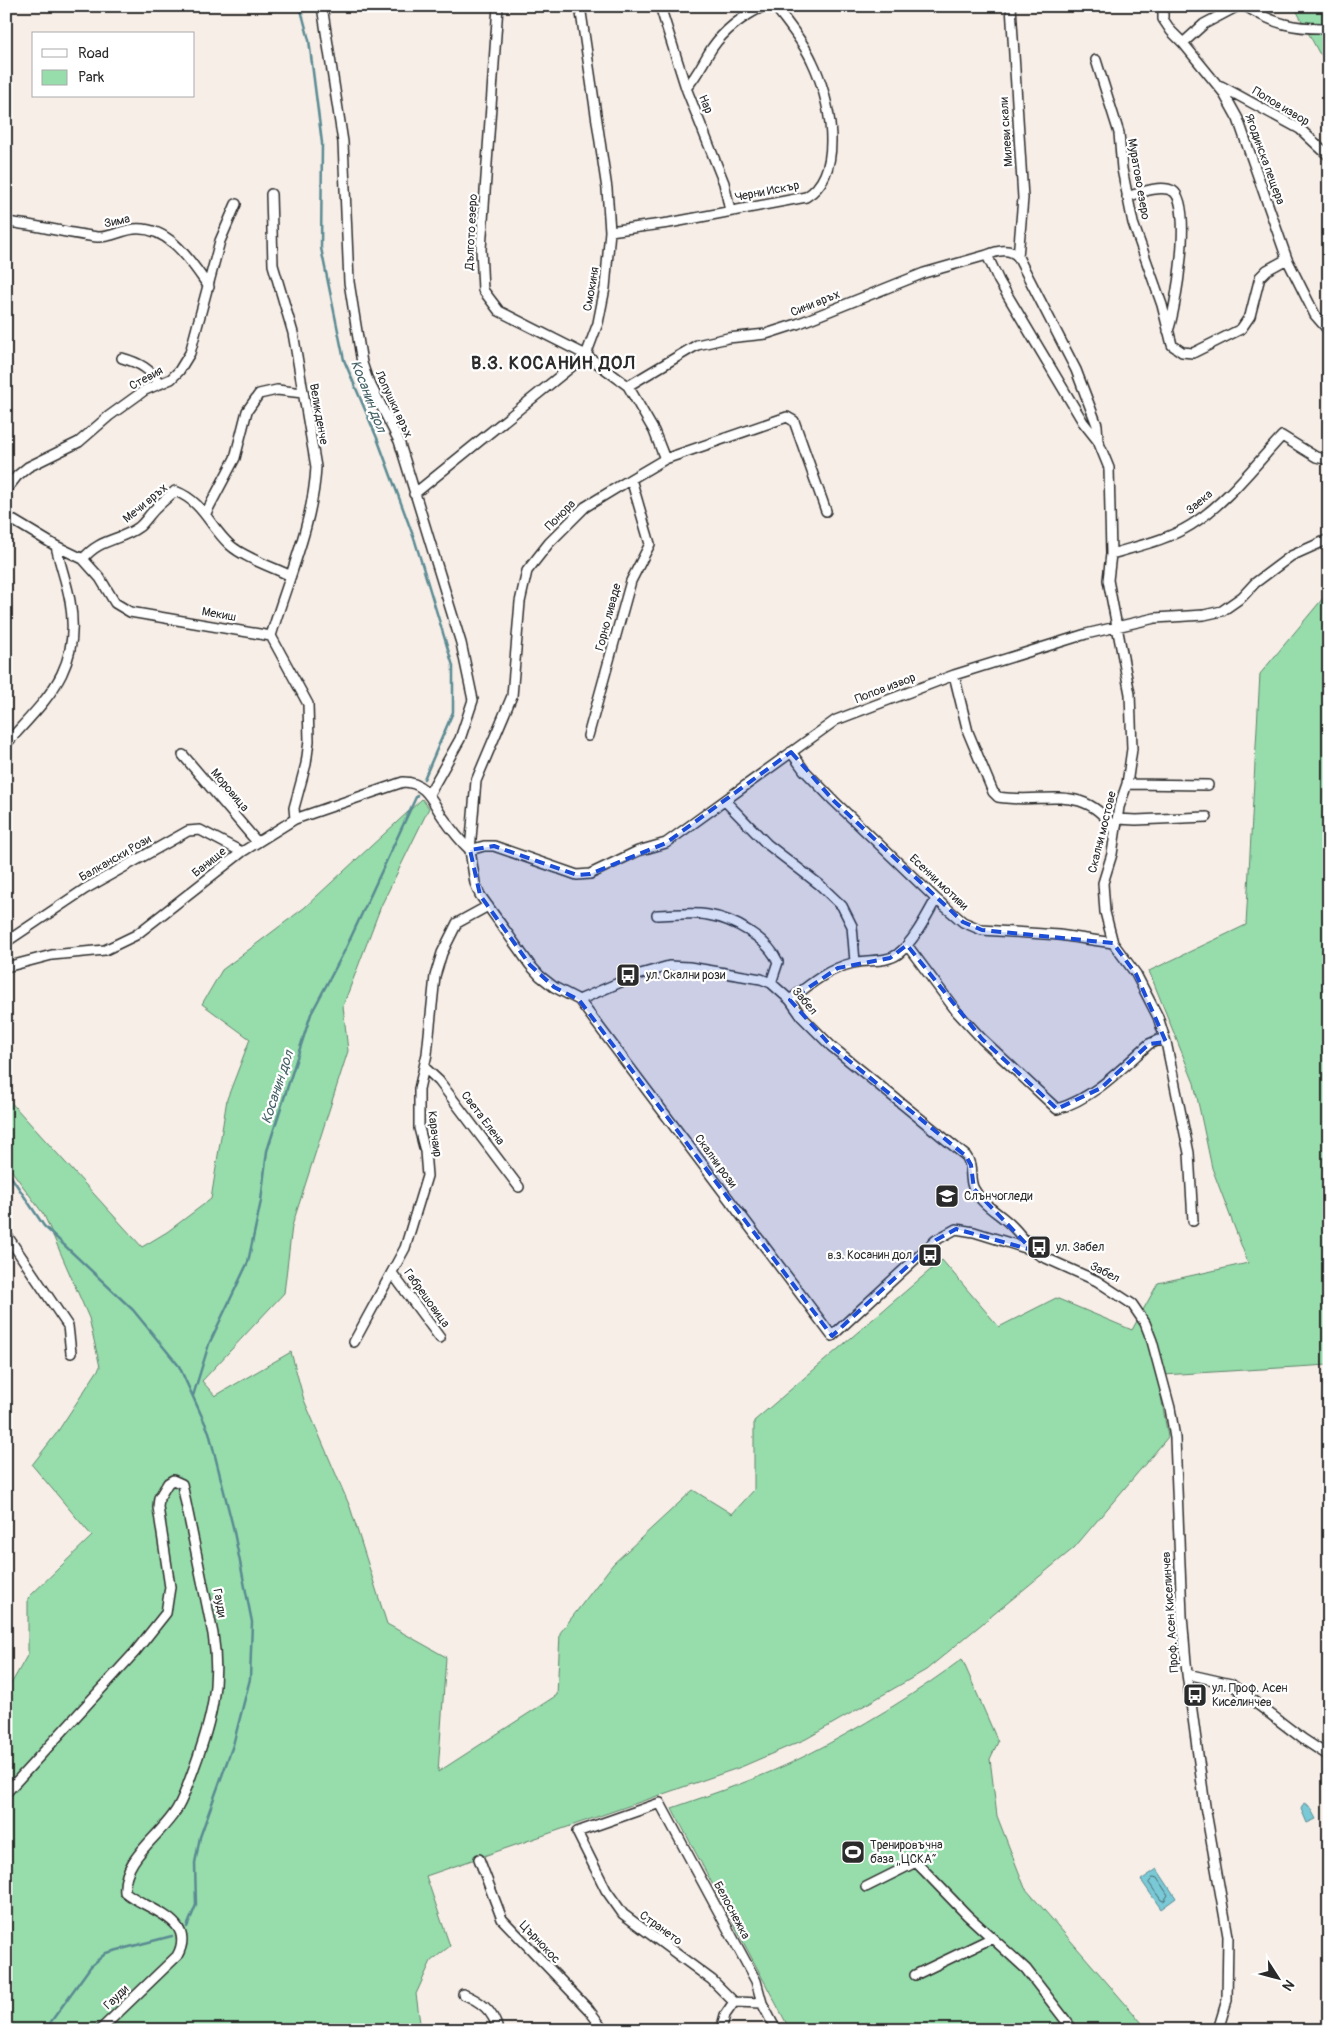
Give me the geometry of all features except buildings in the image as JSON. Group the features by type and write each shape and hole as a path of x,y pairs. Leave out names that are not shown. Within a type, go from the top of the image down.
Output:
{"street":[{"name":"Лопушки връх","path":"322,6 343,142 349,282 356,334 367,378 399,442 461,644 473,700 460,739 429,794"},
{"name":"Дългото езеро","path":"498,6 481,249 483,290 489,301 511,319 586,355 628,386 654,431 665,459"},
{"name":"Смокиня","path":"580,6 607,189 610,231 605,288 598,323 586,355"},
{"name":"Нар","path":"660,6 686,88 724,183 730,211"},
{"path":"686,88 712,49 731,26 764,6"},
{"name":"Черни Искър","path":"610,231 730,211 806,196 815,191 830,165 831,136 820,78 799,38 775,6"},
{"name":"Милеви скали","path":"1011,6 1023,198 1018,257"},
{"name":"Ягодинска пещера","path":"1163,6 1163,19 1171,31 1217,84 1238,118 1287,259 1315,315 1329,331"},
{"path":"1183,43 1204,24 1238,6"},
{"path":"1244,6 1262,17 1284,26 1309,29 1329,28"},
{"name":"Муратово езеро","path":"1096,60 1119,133 1133,223 1162,305 1168,331"},
{"name":"Попов извор","path":"1217,84 1300,129 1329,156"},
{"path":"1128,197 1148,190 1172,191 1178,197 1183,240 1176,301 1168,331 1172,345 1187,353 1193,353 1236,332 1245,325 1250,316 1260,278 1267,270 1287,259"},
{"name":"Великденче","path":"271,194 273,265 293,333 316,467 315,487 306,528 289,575 271,636"},
{"name":"Стевия","path":"6,490 17,476 28,467 79,442 109,416 146,390 160,384 179,371 190,353 220,242 236,204"},
{"name":"Зима","path":"6,222 100,237 134,229 152,231 169,239 185,254 209,287"},
{"name":"Сини връх","path":"628,386 698,345 728,338 766,334 797,324 924,273 987,255 1005,251 1011,252 1018,257"},
{"path":"987,255 999,281 1083,422 1098,442 1109,468 1111,554"},
{"path":"1018,257 1076,370 1096,425 1098,442"},
{"path":"414,494 586,355"},
{"path":"122,358 139,362 153,374 160,384"},
{"path":"206,513 235,458 247,411 259,394 277,390 303,393"},
{"name":"Понора","path":"470,850 476,781 512,696 520,602 526,571 549,543 585,507 665,459 785,417 790,417 794,421 826,511"},
{"name":"Заека","path":"1111,554 1162,539 1191,525 1235,486 1282,436 1316,457 1329,460"},
{"name":"Горно ливаде","path":"588,736 631,582 650,544 631,479"},
{"name":"Мечи връх","path":"83,559 90,550 109,539 122,536 140,526 155,508 175,491 188,496 198,508 206,513 220,535 232,547 289,575"},
{"name":"Мекиш","path":"6,516 56,546 83,559 100,578 115,603 130,612 271,636"},
{"name":"Попов извор","path":"470,850 484,846 494,846 577,875 590,874 638,852 666,843 836,720 954,674 1118,626 1154,618 1204,615 1222,611 1242,597 1255,583 1291,556 1329,539"},
{"path":"6,744 54,691 68,660 72,620 70,602 56,546"},
{"name":"Скални мостове","path":"1111,554 1108,580 1130,694 1132,749 1127,784 1117,819 1112,854 1103,882 1105,912 1113,943 1136,974 1158,1017 1166,1042 1190,1153 1193,1221"},
{"path":"271,636 308,704 310,741 294,808 294,819"},
{"path":"954,674 968,732 993,792 998,797 1079,799 1094,806 1107,816 1116,830"},
{"name":"Есенни мотиви","path":"791,752 804,770 828,795 936,899 963,922 982,930 1059,935 1113,943"},
{"name":"Моровица","path":"183,755 258,842"},
{"name":"Банище","path":"6,967 52,955 105,950 121,942 160,918 242,852 294,819 404,782 417,785 429,794"},
{"path":"1127,784 1208,785"},
{"path":"429,794 456,835 470,850 475,882 488,906 540,976 554,987 579,1000"},
{"path":"725,800 767,844 820,885 842,906 852,926 855,962"},
{"path":"1117,819 1207,817"},
{"name":"Балкански Рози","path":"6,942 85,889 188,831 200,830 242,852"},
{"path":"790,1000 813,981 838,968 855,962 890,958 907,945 936,899"},
{"name":"Карачаир","path":"354,1342 405,1248 428,1176 425,1151 419,1128 419,1089 424,1067 435,976 442,953 458,923 488,906"},
{"path":"657,915 709,915 750,932 768,948 778,962 771,983"},
{"path":"907,945 957,1012 982,1039 1057,1109 1070,1105 1101,1088 1149,1044 1158,1040 1166,1042"},
{"name":"Забел","path":"579,1000 637,974 668,966 752,977 771,983 790,1000 802,1017 830,1046 966,1156 971,1165 974,1189 986,1204 1011,1225 1032,1250 1115,1291 1132,1304 1145,1323 1152,1341"},
{"name":"Скални рози","path":"579,1000 832,1336 936,1240 956,1229 1032,1250"},
{"name":"Света Елена","path":"424,1067 439,1081 519,1187"},
{"path":"6,1234 68,1326 71,1353"},
{"name":"Габрешовица","path":"392,1273 440,1338"},
{"name":"Проф. Асен Киселинчев","path":"1152,1341 1163,1376 1175,1438 1182,1616 1187,1674 1205,1806 1228,1936 1228,2000 1218,2030"},
{"name":"Гауди","path":"6,1794 135,1652 166,1613 170,1587 158,1508 159,1498 168,1482 174,1480 182,1484 213,1634 217,1657 217,1682 204,1740 177,1809 135,1860 124,1883 125,1892 133,1899 165,1916 178,1926 183,1936 183,1945 177,1956 100,2030"},
{"path":"1187,1674 1223,1682 1239,1689 1303,1739 1329,1756"},
{"name":"Белоснежка","path":"578,1832 660,1804 756,1981 762,2003 776,2030"},
{"name":"Странето","path":"578,1832 606,1890 623,1914 712,1980 734,2002"},
{"name":"Църнокос","path":"479,1859 502,1919 589,2010 604,2030"},
{"path":"866,1887 916,1862 1026,1969 1073,2030"},
{"path":"915,1975 992,1938"},
{"path":"462,1994 480,2001 491,2014 498,2030"},
{"path":"721,2030 725,2015 734,2002 762,2003"}],"highlighted area":[{"path":"791,752 834,801 963,922 982,930 1113,943 1136,974 1166,1042 1149,1044 1101,1088 1057,1109 982,1039 907,945 890,958 838,968 790,1000 831,1046 966,1156 971,1165 974,1189 1032,1250 956,1229 936,1240 832,1336 579,1000 554,987 530,965 480,895 470,850 494,846 577,875 590,874 666,843"}],"green space":[{"path":"1294,6 1329,6 1329,61 1319,53"},
{"path":"1329,591 1329,1365 1163,1375 1156,1367 1168,1437 1074,1548 926,1670 806,1739 741,1767 426,1876 450,1946 431,1961 416,1994 421,2030 6,2030 6,1693 28,1654 28,1598 92,1536 32,1465 56,1434 100,1367 89,1318 44,1215 6,1163 6,1097 142,1247 167,1232 211,1199 227,1099 250,1039 202,1004 222,970 304,908 422,799 429,808 381,906 343,1006 348,1051 292,1226 284,1293 202,1381 215,1396 291,1352 304,1400 350,1507 387,1624 446,1657 438,1772 557,1695 560,1633 613,1564 693,1490 732,1514 754,1490 754,1421 942,1260 999,1327 1056,1298 1132,1330 1158,1283 1248,1263 1212,1168 1194,1083 1149,971 1246,925 1260,674"},
{"name":"Тренировъчна база „ЦСКА“","path":"962,1659 998,1742 990,1759 997,1816 1025,1888 1148,2030 790,2030 672,1808 758,1777 807,1755 886,1710 926,1685"}],"water":[{"path":"1304,1803 1309,1806 1316,1819 1307,1823 1301,1809"},
{"path":"1157,1869 1176,1898 1161,1909 1141,1880"}],"waterway":[{"name":"Косанин дол","path":"300,6 309,40 322,143 321,248 344,360 377,438 415,541 453,666 453,712 424,779"},
{"name":"Косанин дол","path":"193,1396 209,1344 248,1262 261,1201 267,1151 311,1014 345,950 417,795"},
{"path":"6,1169 44,1226 133,1310 179,1366 209,1432 233,1527 252,1622 250,1679 233,1745 200,1837 195,1863 196,1905 187,1927"},
{"path":"45,2030 91,1966 106,1953 172,1936"}],"place":[{"name":"ул. Скални рози","path":"628,975"},
{"name":"Слънчогледи","path":"947,1196"},
{"name":"ул. Забел","path":"1039,1247"},
{"name":"в.з. Косанин дол","path":"930,1255"},
{"name":"ул. Проф. Асен Киселинчев","path":"1195,1695"},
{"name":"Тренировъчна база „ЦСКА“","path":"853,1852"}],"district":[{"name":"В.З. КОСАНИН ДОЛ","path":"553,363"}]}
